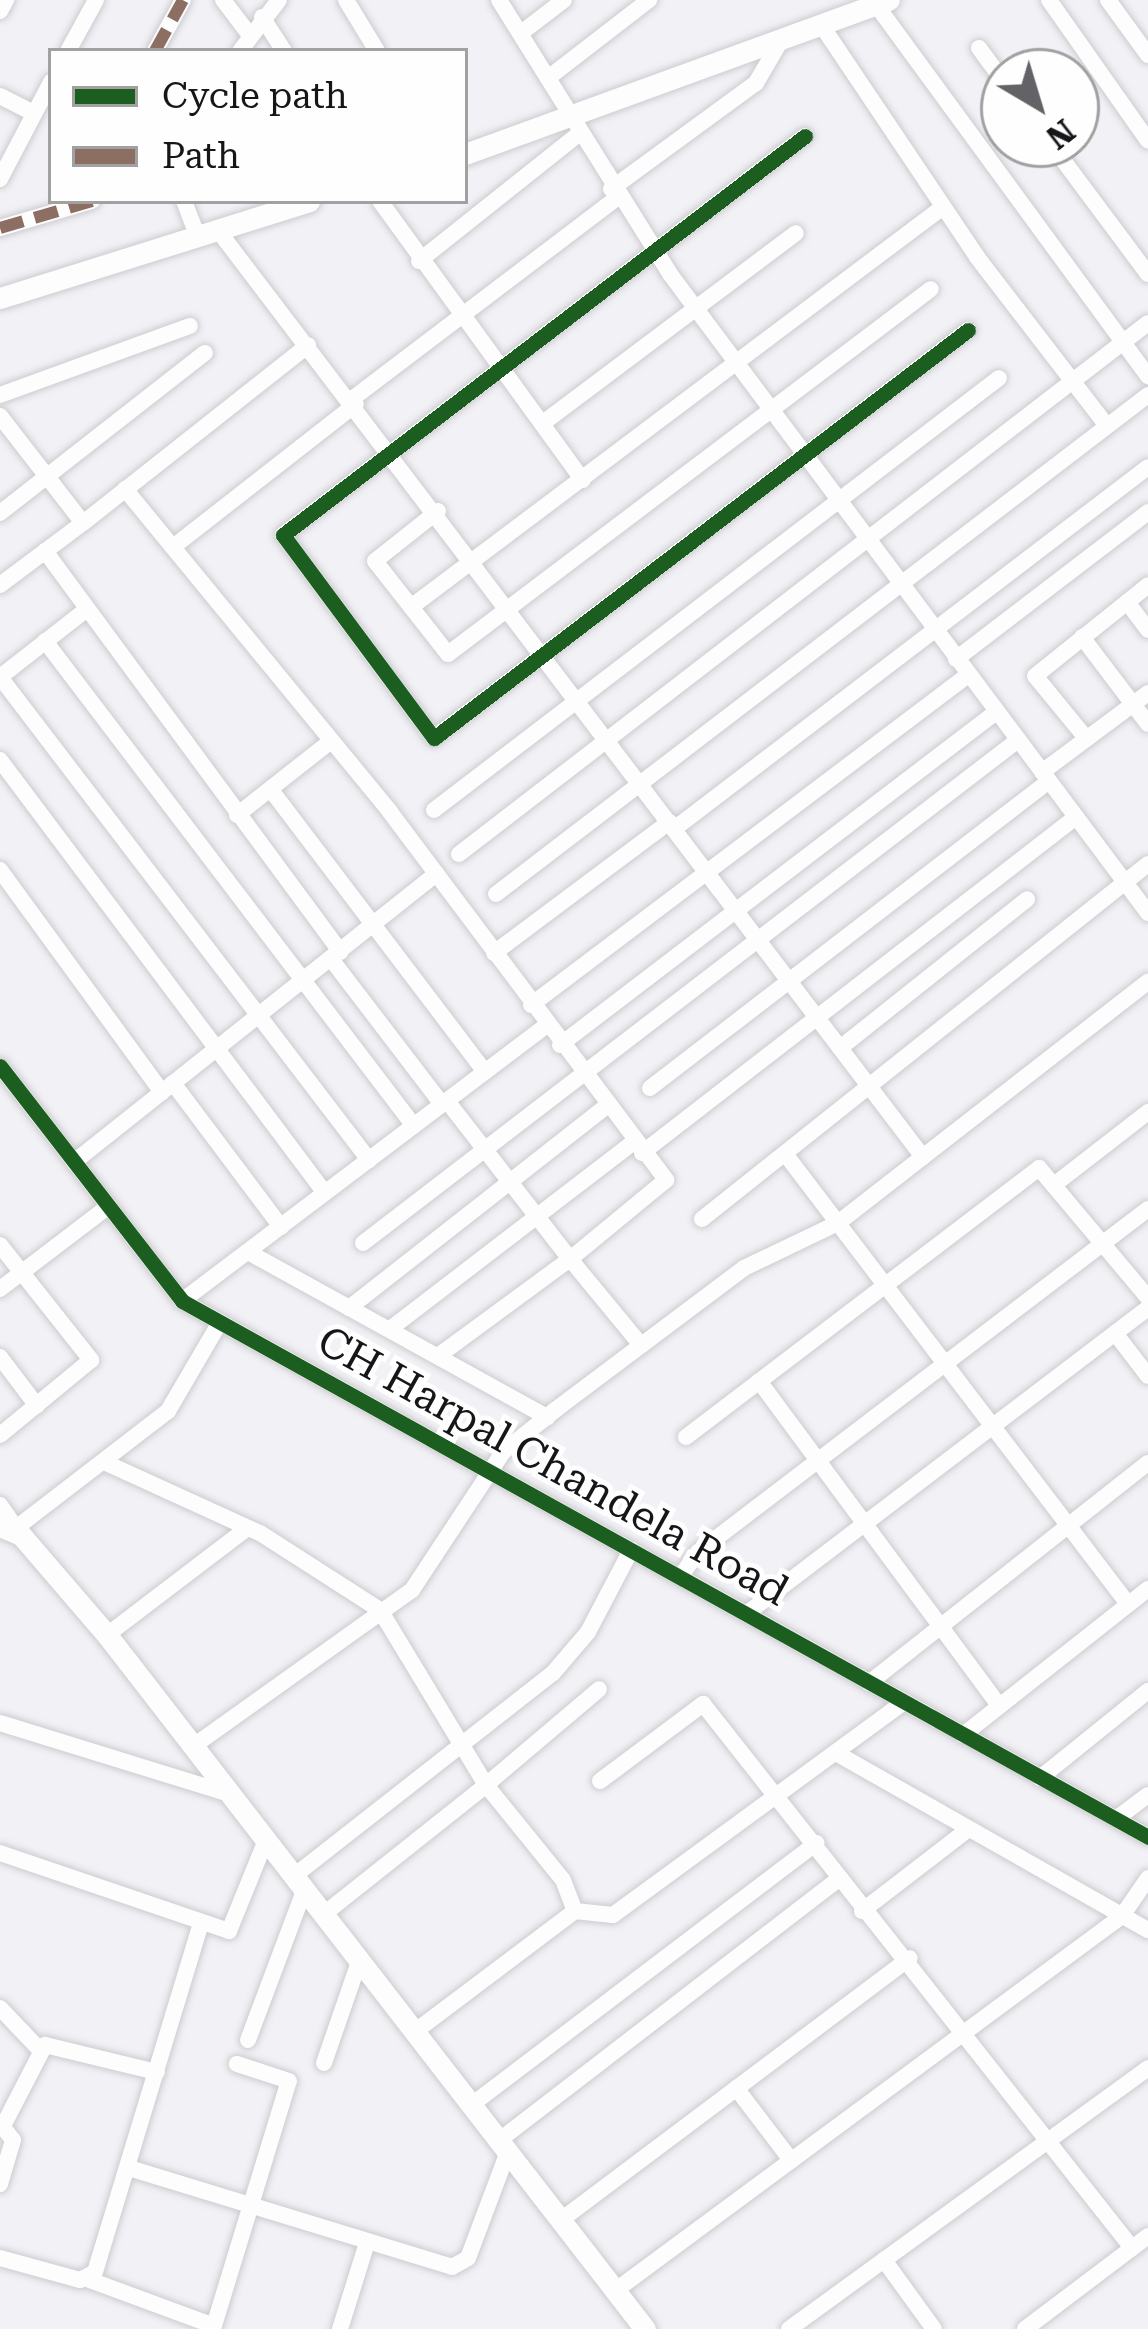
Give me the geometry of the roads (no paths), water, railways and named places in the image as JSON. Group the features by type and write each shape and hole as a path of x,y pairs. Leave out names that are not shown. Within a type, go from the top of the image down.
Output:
{"street":[{"path":"0,11 6,0"},
{"path":"70,48 96,0"},
{"path":"157,48 183,0"},
{"path":"223,0 244,43 279,0"},
{"path":"346,0 375,48"},
{"path":"500,0 614,194 652,248 1148,913"},
{"path":"521,33 564,0"},
{"path":"548,78 649,0"},
{"path":"1049,0 1148,141"},
{"path":"1108,0 1148,55"},
{"path":"468,153 577,127 883,3 1148,376"},
{"path":"262,17 282,48"},
{"path":"822,26 943,207 1107,426"},
{"path":"173,547 756,83 780,42"},
{"path":"0,179 48,87"},
{"path":"0,96 34,113"},
{"path":"419,261 577,127"},
{"path":"805,136 497,365 283,535 434,738 968,330"},
{"path":"1069,168 1148,274"},
{"path":"0,228 71,204"},
{"path":"186,204 394,451 923,1157"},
{"path":"0,298 299,204"},
{"path":"382,204 419,261 584,480"},
{"path":"411,607 943,207"},
{"path":"543,423 796,233"},
{"path":"438,511 375,561 448,654 932,289"},
{"path":"459,854 610,745 1148,323"},
{"path":"0,395 190,326"},
{"path":"0,585 308,345"},
{"path":"0,513 205,353"},
{"path":"434,810 999,378"},
{"path":"496,894 643,788 1148,395"},
{"path":"2,422 82,523"},
{"path":"494,953 1148,467"},
{"path":"125,489 436,874 560,1045 666,1180 570,1259 438,1356"},
{"path":"956,659 1148,512"},
{"path":"45,551 444,1103 641,1345"},
{"path":"1087,738 1036,676 1148,585"},
{"path":"1126,602 1148,630"},
{"path":"87,609 0,677 370,1160"},
{"path":"1082,637 1148,724"},
{"path":"45,641 414,1126"},
{"path":"531,1005 968,675"},
{"path":"650,1088 1148,693"},
{"path":"560,1045 996,712"},
{"path":"363,1243 586,1078 1018,740"},
{"path":"237,815 331,741"},
{"path":"0,760 325,1193"},
{"path":"271,790 485,1072"},
{"path":"390,1330 536,1216 816,1016 1076,818"},
{"path":"702,1219 1148,864"},
{"path":"0,870 281,1227"},
{"path":"74,1162 436,874"},
{"path":"840,1048 1027,899"},
{"path":"191,1747 435,1566 489,1472 547,1417 744,1268 838,1223 1148,982"},
{"path":"182,1301 546,1026"},
{"name":"CH Harpal Chandela Road","path":"4,1079 182,1301 1148,1837"},
{"path":"350,1308 607,1106"},
{"path":"1059,1181 1148,1112"},
{"path":"786,1156 1128,1604"},
{"path":"686,1437 1039,1168 1059,1181 1148,1298"},
{"path":"0,1289 109,1206"},
{"path":"680,1577 698,1552 1148,1209"},
{"path":"0,1245 91,1360 0,1435"},
{"path":"248,1252 547,1417"},
{"path":"746,1614 1148,1308"},
{"path":"12,1530 174,1404 220,1322"},
{"path":"1115,1334 1148,1376"},
{"path":"0,1357 37,1406"},
{"path":"759,1381 870,1520 999,1705"},
{"path":"104,1462 245,1530 380,1610 486,1785 563,1880 575,1911"},
{"path":"869,1683 1148,1463"},
{"path":"0,1505 12,1530 106,1635 645,2329"},
{"path":"106,1635 245,1530"},
{"path":"248,2040 299,1883 572,1654 631,1550"},
{"path":"963,1735 1148,1589"},
{"path":"324,1914 599,1689"},
{"path":"1040,1778 1148,1691"},
{"path":"413,2033 575,1911 614,1915 904,1702"},
{"path":"600,1781 703,1704 816,1843 862,1911 875,1913 1132,2248"},
{"path":"0,1723 229,1794"},
{"path":"836,1753 1148,1930"},
{"path":"1116,1819 1148,1795"},
{"path":"862,1911 967,1830"},
{"path":"0,1853 201,1923 238,1925 266,1840"},
{"path":"470,2106 816,1843"},
{"path":"129,2168 366,2246 462,2266 502,2148 840,1878"},
{"path":"616,2290 1122,1916 1148,1878"},
{"path":"87,2279 129,2168 201,1923"},
{"path":"561,2220 910,1958"},
{"path":"324,2063 359,1962"},
{"path":"0,2008 39,2049"},
{"path":"0,2184 13,2140 2,2124 39,2049 52,2044 157,2072"},
{"path":"0,2258 87,2279 213,2328 254,2209 290,2081 237,2065"},
{"path":"789,2329 1148,2068"},
{"path":"736,2088 791,2160"},
{"path":"1025,2329 1148,2236"},
{"path":"340,2329 366,2246"},
{"path":"884,2260 934,2329"}]}
